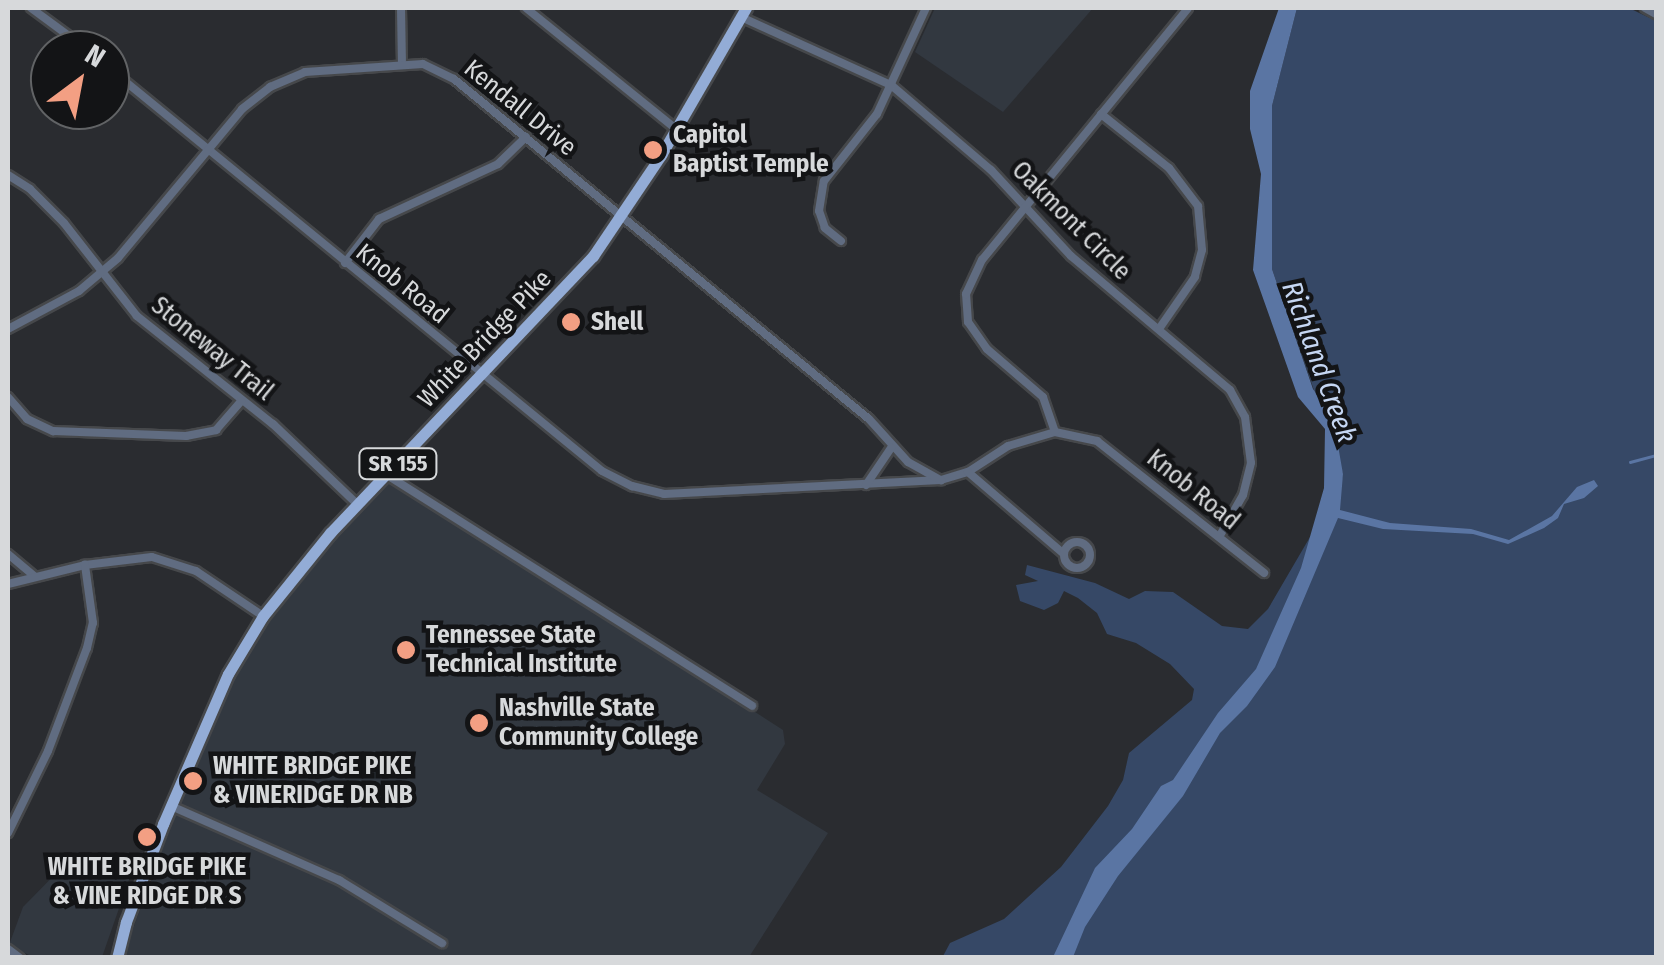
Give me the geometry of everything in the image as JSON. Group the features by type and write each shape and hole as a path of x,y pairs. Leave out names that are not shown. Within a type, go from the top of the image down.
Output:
{"main road":[{"name":"White Bridge Pike","path":"117,958 126,922 171,806 228,674 263,616 358,505 577,275 622,217 743,12"}],"street":[{"path":"31,8 61,30"},
{"path":"401,8 402,63"},
{"path":"526,8 676,129"},
{"path":"840,241 825,228 819,210 824,181 868,128 926,8"},
{"path":"1056,432 1044,397 987,349 968,322 966,294 972,277 1026,206 1188,8"},
{"path":"1645,8 1656,14"},
{"name":"Oakmont Circle","path":"743,12 890,85 1026,206 1071,256 1216,375 1244,417 1250,463 1248,478 1219,537"},
{"name":"Kendall Drive","path":"8,329 78,291 102,273 242,108 285,78 304,72 422,64 454,78 869,419 891,448 941,480"},
{"name":"Knob Road","path":"130,86 483,376 602,470 632,486 664,494 941,480 968,472 1008,446 1056,432 1097,441 1264,573"},
{"path":"1101,114 1169,168 1198,206 1202,250 1195,277 1159,328"},
{"path":"345,263 380,219 498,164 526,137"},
{"name":"Stoneway Trail","path":"8,175 30,188 64,222 136,316 273,424 358,505"},
{"path":"8,397 28,420 54,431 186,436 216,430 242,401"},
{"path":"866,485 891,448"},
{"path":"968,472 1064,553"},
{"path":"388,475 752,706"},
{"path":"8,554 35,578"},
{"path":"8,584 86,565 152,558 177,562 212,579 263,616"},
{"path":"8,834 48,752 88,648 93,623 86,565"},
{"path":"171,806 339,880 442,943"},
{"path":"8,949 20,958"}],"shaded area":[{"path":"935,8 1093,8 1003,112 915,52"},
{"path":"1279,8 1297,8 1272,106 1272,269 1313,389 1333,417 1343,474 1340,510 1390,523 1471,529 1509,540 1552,516 1577,487 1594,480 1598,486 1584,498 1564,504 1558,518 1544,528 1508,544 1473,534 1383,529 1338,518 1275,667 1247,706 1220,733 1183,796 1118,876 1085,927 1073,957 1053,957 1095,868 1132,829 1161,786 1173,780 1218,713 1256,669 1301,568 1324,488 1325,429 1298,397 1253,270 1261,174 1250,129 1250,91"},
{"path":"1297,8 1629,8 1656,21 1656,957 942,958 950,943 1004,919 1061,867 1108,806 1123,780 1129,753 1192,700 1194,689 1170,664 1136,643 1107,634 1097,613 1078,598 1064,591 1058,603 1044,610 1020,601 1016,585 1038,581 1025,575 1027,565 1095,583 1129,599 1145,591 1173,592 1222,626 1248,629 1268,609 1310,537 1335,515 1343,474 1272,269 1272,106"},
{"name":"Nashville State Community College","path":"387,475 783,730 785,744 757,790 828,833 749,957 122,958 228,674"},
{"path":"77,852 131,874 102,957 33,957 9,945 23,907"}],"waterway":[{"path":"1630,462 1656,455"}],"place":[{"name":"Capitol Baptist Temple","path":"653,150"},
{"name":"Shell","path":"571,322"},
{"name":"Tennessee State Technical Institute","path":"406,650"},
{"name":"Nashville State Community College","path":"479,723"},
{"name":"WHITE BRIDGE PIKE & VINERIDGE DR NB","path":"193,781"},
{"name":"WHITE BRIDGE PIKE & VINE RIDGE DR S","path":"147,837"}],"water label":[{"name":"Richland Creek","path":"1319,362"}]}
